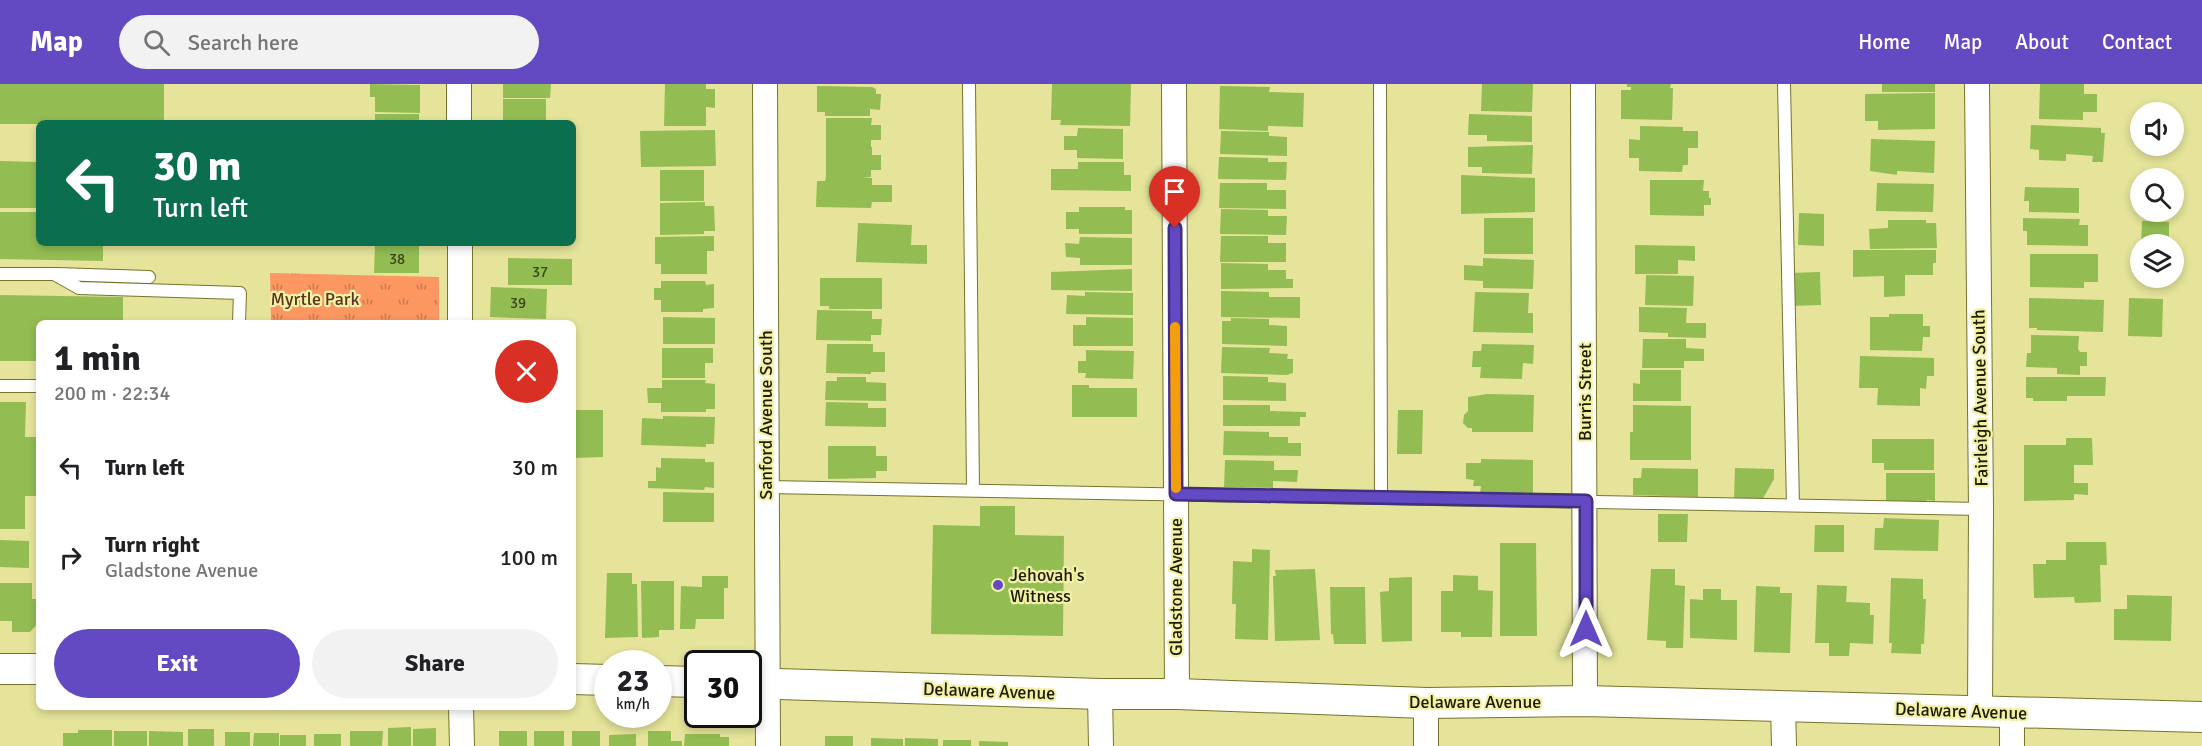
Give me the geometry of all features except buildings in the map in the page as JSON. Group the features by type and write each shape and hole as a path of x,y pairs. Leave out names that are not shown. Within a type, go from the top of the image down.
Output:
{"street":[{"path":"459,84 459,120"},
{"name":"Sanford Avenue South","path":"759,650 766,487 765,84"},
{"name":"Gladstone Avenue","path":"1174,84 1177,694"},
{"name":"Burris Street","path":"1584,84 1585,701"},
{"name":"Fairleigh Avenue South","path":"1977,84 1981,509 1980,711"},
{"path":"460,246 460,320"},
{"path":"0,669 36,669"},
{"path":"576,679 594,680"},
{"name":"Delaware Avenue","path":"762,683 1426,703 1585,701 2202,717"},
{"path":"1100,694 1101,746"},
{"path":"1426,703 1426,746"},
{"path":"1783,706 1784,746"},
{"name":"Sanford Avenue South","path":"762,708 768,746"},
{"path":"461,710 462,746"},
{"path":"2012,712 2012,746"}],"lane":[{"path":"969,84 973,490"},
{"path":"1380,84 1381,498"},
{"path":"1784,84 1793,505"},
{"path":"0,274 149,276"},
{"path":"54,274 79,288 240,294 239,320"},
{"path":"0,386 36,386"},
{"path":"766,487 1981,509"}],"green space":[{"name":"Myrtle Park","path":"270,273 439,277 439,320 271,320"}],"slow traffic":[{"path":"1175,327 1176,488"}],"place":[{"name":"Jehovah's Witness","path":"998,585"}],"route":[{"path":"1175,228 1176,494 1586,501 1586,629"}]}
